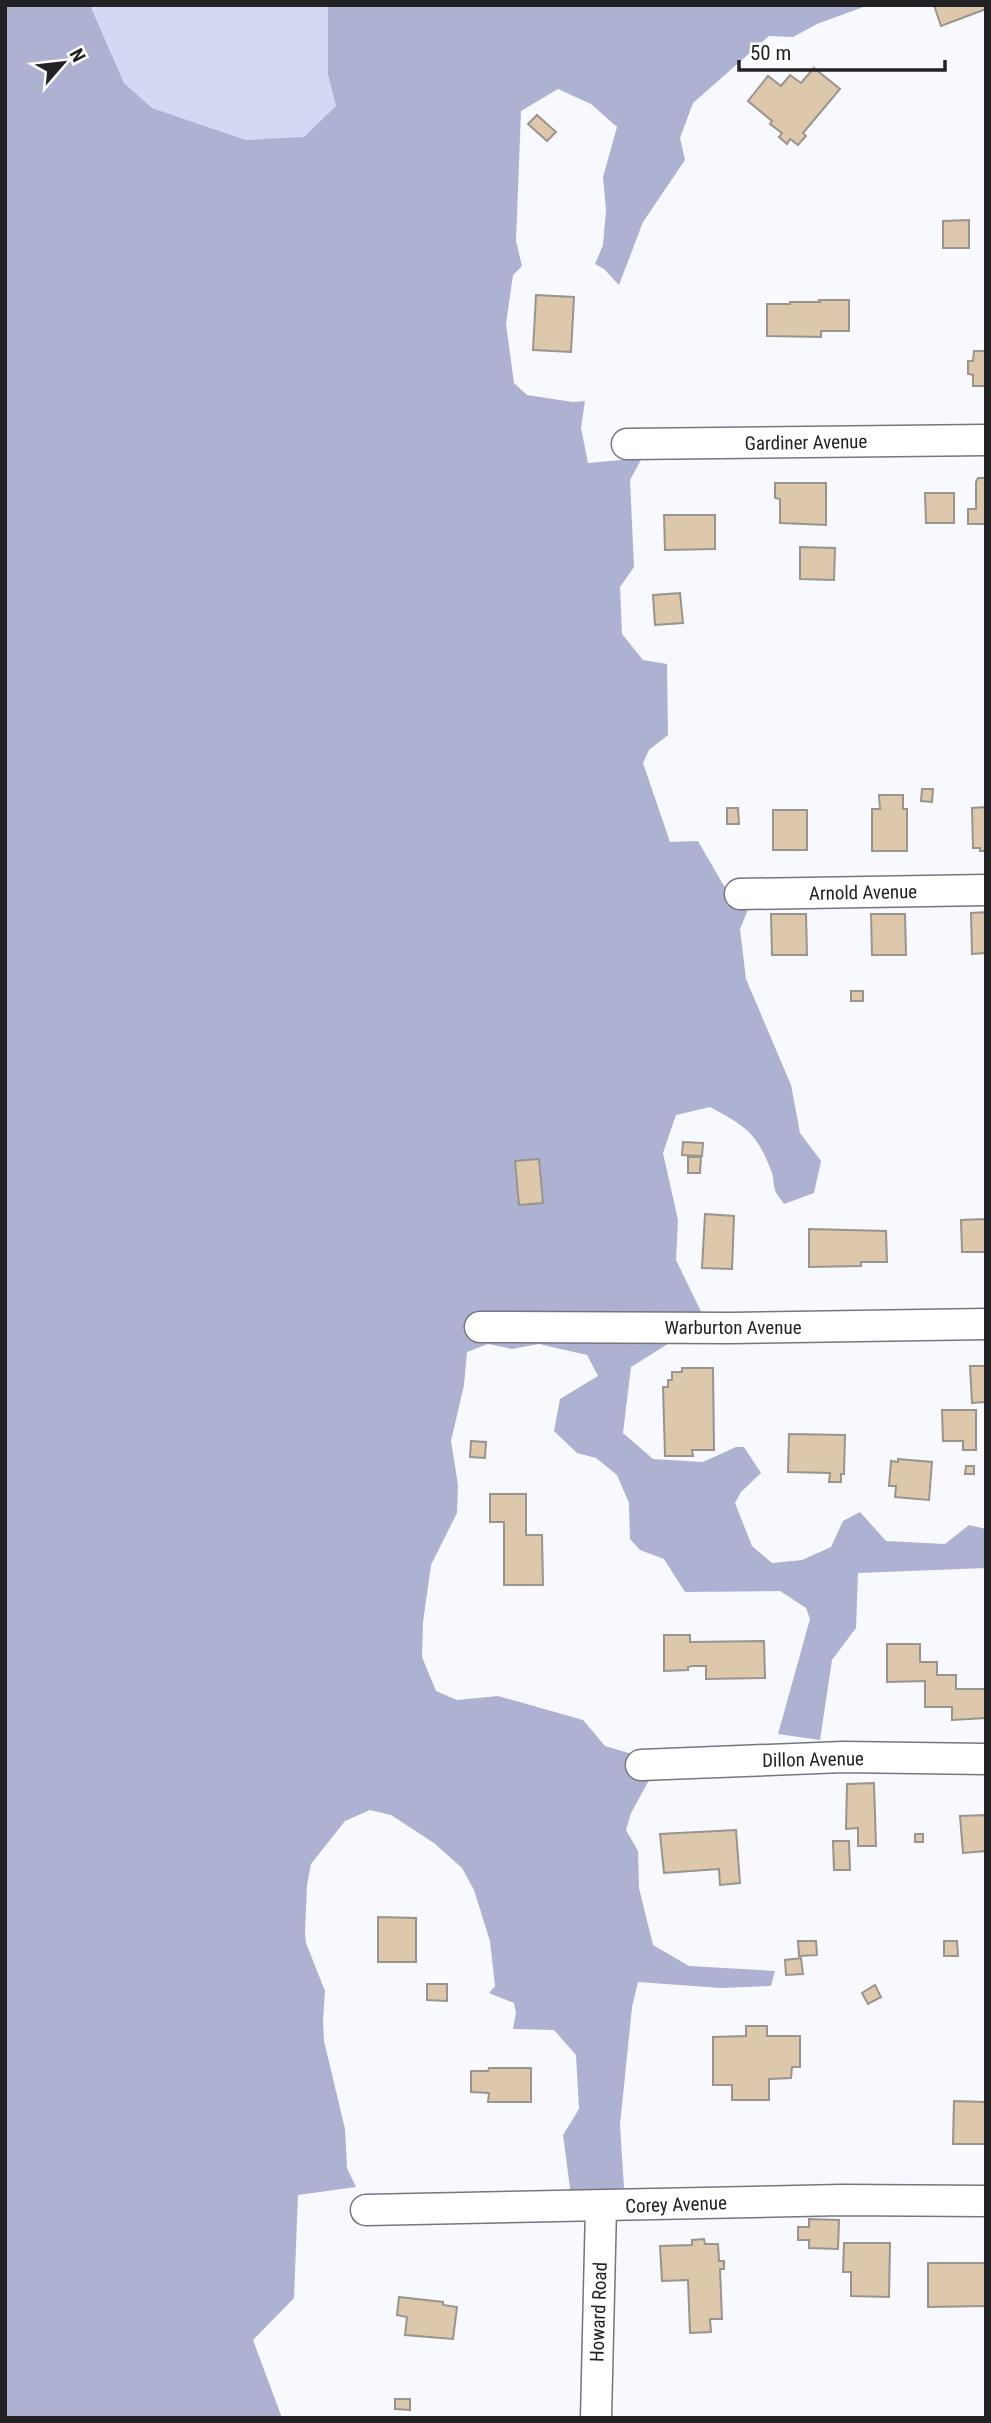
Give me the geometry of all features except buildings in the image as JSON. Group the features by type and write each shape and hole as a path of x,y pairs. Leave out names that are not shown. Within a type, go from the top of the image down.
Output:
{"street":[{"name":"Gardiner Avenue","path":"627,444 986,440"},
{"name":"Arnold Avenue","path":"740,894 986,890"},
{"name":"Warburton Avenue","path":"480,1327 730,1328 986,1324"},
{"name":"Dillon Avenue","path":"641,1765 843,1757 986,1759"},
{"name":"Corey Avenue","path":"366,2210 842,2200 986,2201"},
{"name":"Howard Road","path":"596,2418 601,2207"}],"shaded area":[{"path":"5,5 90,5 124,83 152,108 246,140 304,137 336,106 328,75 328,5 869,5 817,24 793,37 769,36 693,103 680,138 685,160 643,222 619,285 604,269 595,264 603,245 606,210 603,177 617,127 591,104 558,89 521,111 516,241 522,266 513,275 506,324 514,383 527,395 573,402 585,401 581,428 588,463 642,458 630,480 634,567 620,587 622,634 643,660 667,664 668,735 649,750 643,763 670,842 698,841 724,886 754,895 740,929 746,979 791,1085 800,1133 821,1161 814,1193 784,1204 776,1192 772,1173 761,1149 742,1126 710,1107 676,1115 663,1153 678,1220 676,1260 707,1324 692,1329 631,1367 623,1433 653,1459 703,1462 736,1447 744,1447 761,1473 741,1492 735,1503 752,1546 772,1563 802,1560 831,1547 843,1521 860,1512 886,1541 945,1544 969,1525 986,1529 986,1568 858,1573 856,1628 832,1660 820,1740 778,1734 810,1619 806,1608 780,1591 685,1592 664,1559 640,1550 630,1539 629,1503 617,1475 596,1458 577,1453 554,1431 560,1399 598,1376 587,1355 539,1344 512,1349 488,1344 467,1352 464,1385 451,1441 458,1485 457,1513 431,1565 423,1622 422,1657 436,1691 457,1700 498,1696 583,1720 605,1746 659,1762 631,1813 626,1830 638,1851 639,1888 653,1945 689,1966 775,1971 771,1986 721,1988 638,1982 632,2007 620,2125 625,2204 572,2203 563,2135 579,2109 576,2055 554,2030 513,2029 516,2013 514,2003 489,1993 495,1986 490,1941 474,1890 462,1868 434,1843 391,1815 370,1810 345,1821 311,1864 307,1885 305,1932 306,1943 325,1991 324,2041 345,2129 347,2168 356,2187 298,2195 294,2298 253,2340 282,2418 5,2418"},
{"path":"90,5 328,5 328,75 336,106 304,138 246,140 152,108 124,83"}]}
